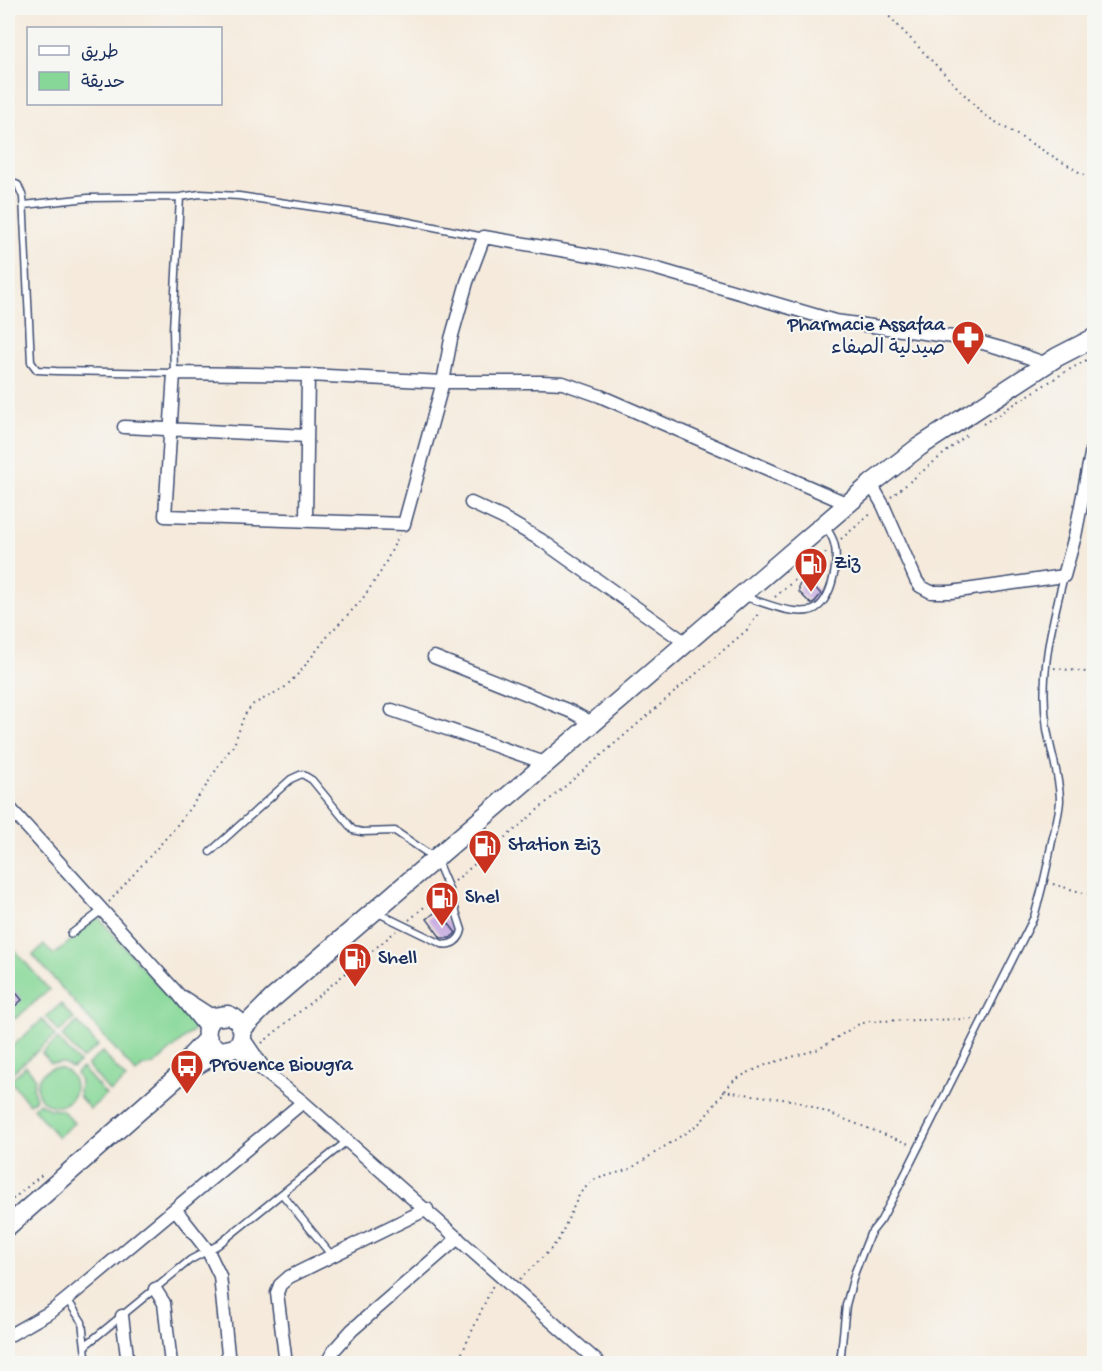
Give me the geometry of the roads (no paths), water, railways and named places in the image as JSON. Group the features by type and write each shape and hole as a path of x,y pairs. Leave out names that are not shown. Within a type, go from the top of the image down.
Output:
{"main road":[{"path":"8,1226 182,1073 192,1055 228,1035 272,999 871,484 919,447 1047,364 1093,346"}],"street":[{"path":"848,504 582,388 563,383 443,382 308,375 174,373 165,516 404,524 443,382 451,339 466,282 484,237 654,268 835,321 968,339 1047,364"},
{"path":"306,520 308,375"},
{"path":"124,427 307,435"},
{"path":"871,484 883,505 916,580 920,586 931,592 951,592 1064,576 1075,536 1095,439"},
{"path":"471,503 541,540 686,643"},
{"path":"434,657 572,712 592,723"},
{"path":"392,710 545,763"},
{"path":"8,806 101,911 180,995 198,1005 266,1072 427,1209 600,1364"},
{"path":"228,1035 251,1062 266,1072"},
{"path":"8,1336 52,1311 303,1102"},
{"path":"175,1209 208,1251 222,1282 229,1364"},
{"path":"286,1364 277,1299 278,1289 289,1277 427,1209"},
{"path":"326,1364 335,1349 352,1330 458,1238"},
{"path":"155,1289 164,1303 171,1364"},
{"path":"122,1316 128,1364"}],"lane":[{"path":"8,181 18,185 23,197 31,362 38,370 174,373 173,330 180,197"},
{"path":"24,205 88,198 239,195 389,218 484,237"},
{"path":"741,596 797,611 811,611 817,608 826,598 832,582 835,544 824,524"},
{"path":"840,1364 846,1305 855,1272 870,1234 881,1220 1034,917 1044,881 1060,800 1047,728 1046,667 1050,631 1064,576"},
{"path":"210,852 291,779 302,774 312,780 352,830 395,831 435,859 448,887 462,930 458,940 447,945 442,944 375,912"},
{"path":"71,934 101,911"},
{"path":"86,1345 190,1260 219,1245 347,1140"},
{"path":"282,1194 332,1256"},
{"path":"67,1299 82,1322 87,1364"}],"place":[{"name":"Pharmacie Assafaa صيدلية الصفاء","path":"968,366"},
{"name":"Ziz","path":"811,593"},
{"name":"Station Ziz","path":"485,875"},
{"name":"Shel","path":"442,927"},
{"name":"Shell","path":"355,988"},
{"name":"Provence Biougra","path":"187,1095"}]}
